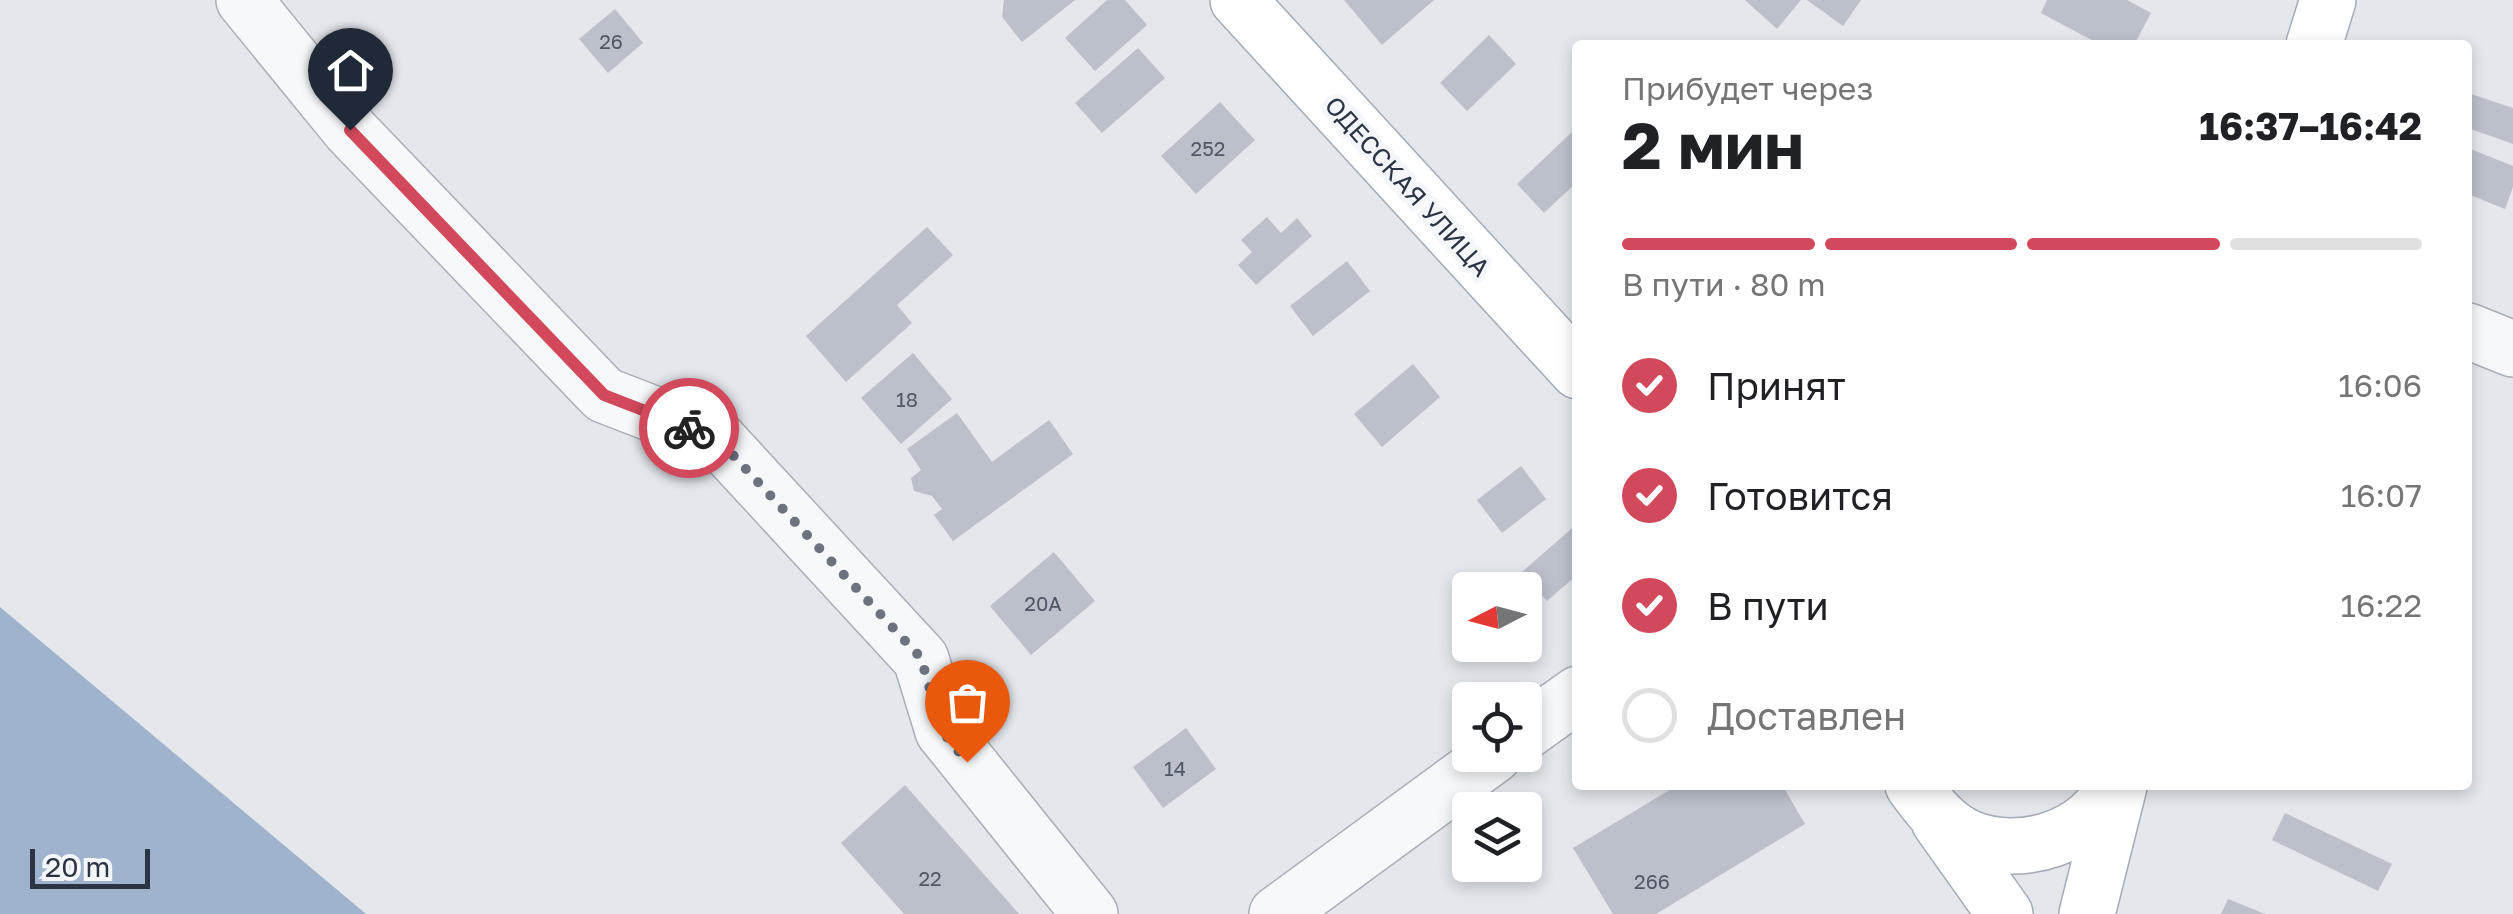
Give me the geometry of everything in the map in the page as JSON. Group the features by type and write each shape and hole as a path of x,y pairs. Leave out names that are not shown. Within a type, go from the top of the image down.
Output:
{"main road":[{"name":"ОДЕССКАЯ УЛИЦА","path":"1238,0 1572,364"},
{"path":"2316,40 2328,0"},
{"path":"1924,800 1967,837 2006,847 2045,843 2082,826 2113,790"},
{"path":"2086,914 2116,790"},
{"path":"1924,800 2005,914"}],"street":[{"path":"244,0 350,130 604,395 718,439 921,658 942,731 1090,914"},
{"path":"2472,333 2513,349"},
{"path":"1542,720 1572,698"},
{"path":"1277,914 1471,772"}],"water":[{"path":"0,607 366,914 0,914"}],"building":[{"path":"1004,0 1075,0 1022,42 1002,17"},
{"path":"1107,0 1125,0 1147,25 1095,71 1065,38"},
{"path":"1344,0 1434,0 1382,45"},
{"path":"1745,0 1801,0 1777,29"},
{"path":"1807,0 1861,0 1843,26"},
{"path":"2047,0 2127,0 2151,13 2137,40 2092,40 2041,13"},
{"path":"615,9 643,43 608,73 579,39"},
{"path":"1489,35 1516,64 1467,111 1440,83"},
{"path":"1138,48 1165,78 1102,133 1075,103"},
{"path":"2472,94 2513,108 2513,144 2472,129"},
{"path":"1220,102 1255,140 1196,194 1161,156"},
{"path":"1572,132 1572,187 1544,213 1517,184"},
{"path":"2472,150 2513,166 2513,187 2505,209 2472,196"},
{"path":"1267,217 1281,233 1297,218 1312,236 1256,285 1238,265 1252,252 1241,240"},
{"path":"927,227 953,255 897,305 912,323 846,382 806,336"},
{"path":"1347,261 1370,291 1313,336 1290,306"},
{"path":"913,353 952,399 901,444 861,398"},
{"path":"1413,364 1440,397 1382,447 1354,414"},
{"path":"957,413 992,462 1049,420 1073,454 953,541 934,515 942,509 932,496 914,491 911,478 921,470 907,449"},
{"path":"1521,466 1546,499 1502,533 1477,500"},
{"path":"1572,528 1572,579 1547,601 1542,595 1542,572 1522,572"},
{"path":"1054,552 1095,601 1031,655 990,606"},
{"path":"1186,728 1216,769 1163,808 1133,767"},
{"path":"905,785 1019,914 904,914 841,843"},
{"path":"1670,790 1785,790 1805,824 1656,914 1613,914 1573,848"},
{"path":"2285,813 2392,864 2378,891 2272,840"},
{"path":"2228,899 2265,914 2221,914"}],"way so far":[{"path":"689,428 718,439 921,658 942,731 967,762"}],"route":[{"path":"350,130 604,395 689,428"}]}
